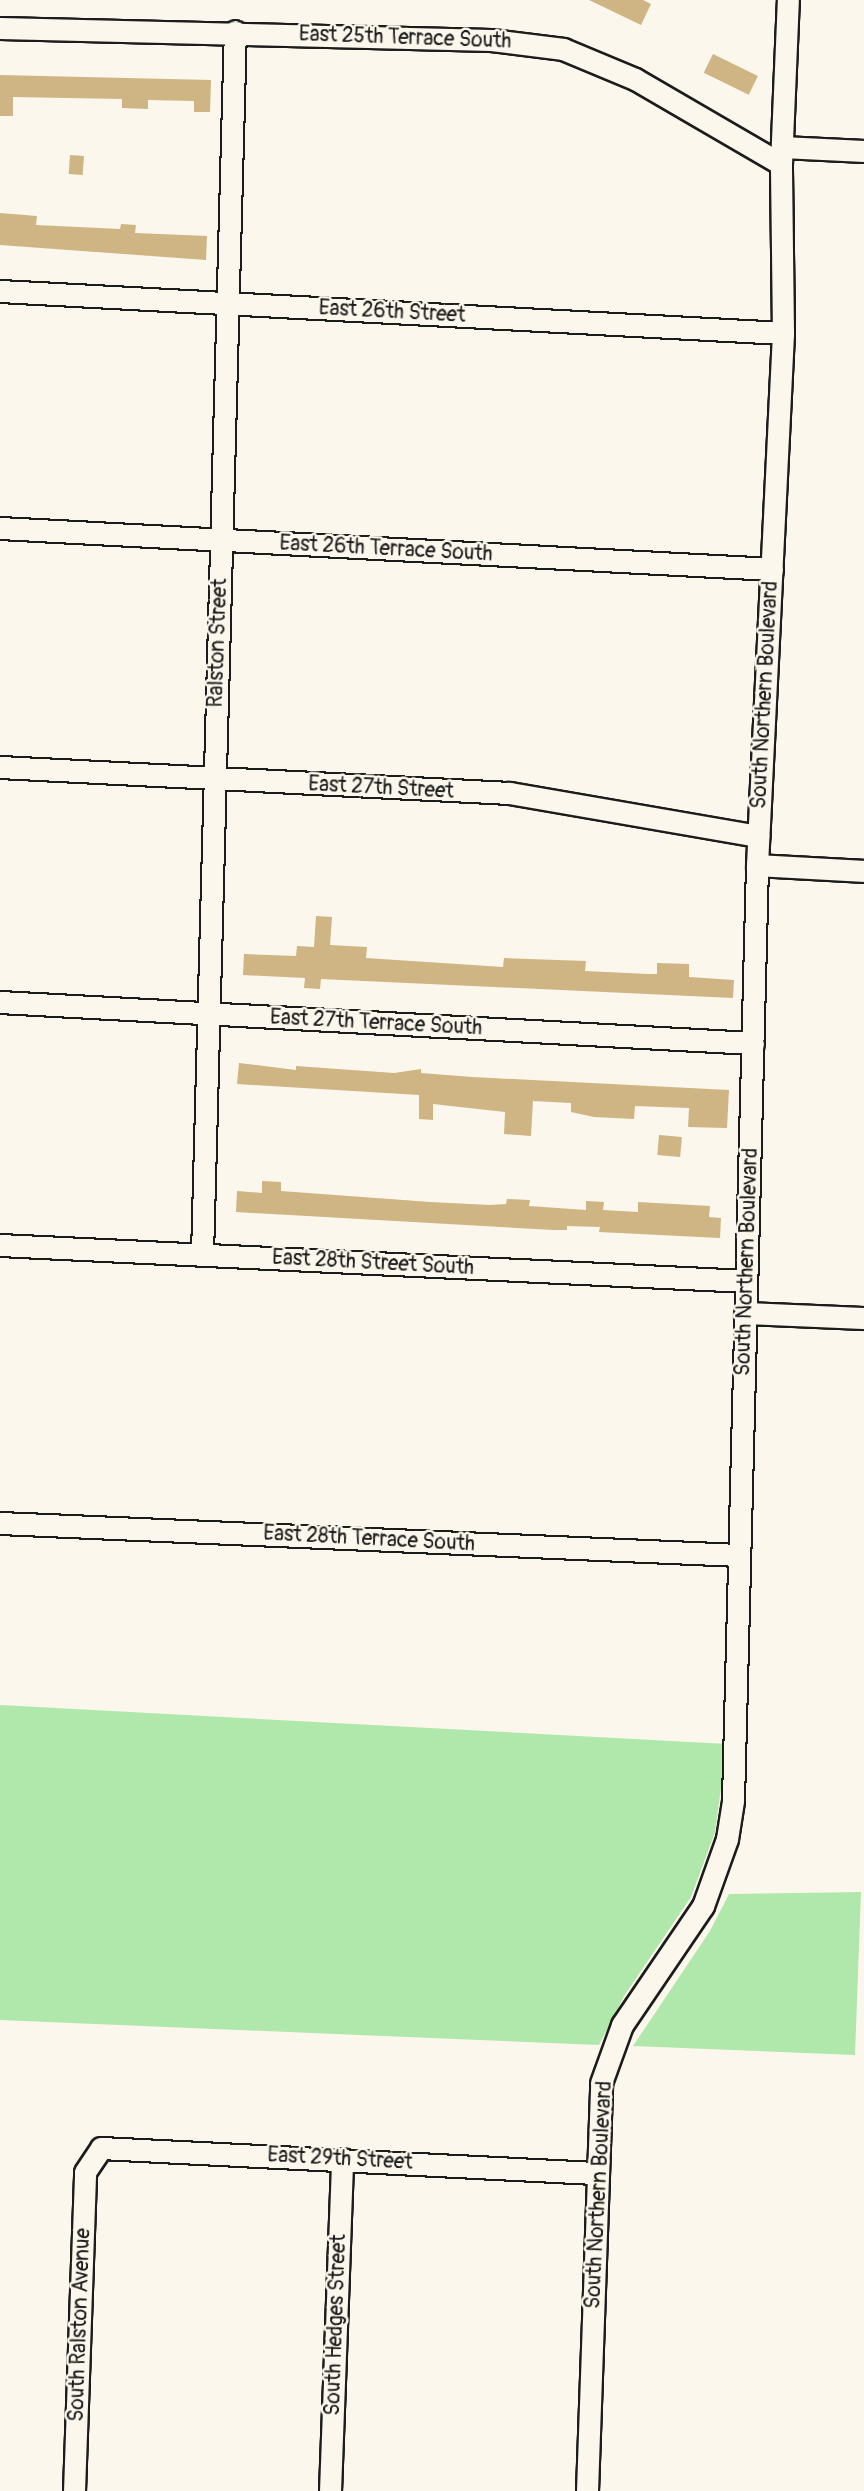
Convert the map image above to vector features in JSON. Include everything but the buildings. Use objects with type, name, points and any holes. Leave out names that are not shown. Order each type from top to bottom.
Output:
[{"type":"street","name":"South Northern Boulevard","points":[[587,2491],[601,2083],[622,2025],[702,1906],[727,1839],[733,1800],[757,865],[783,333],[782,155],[788,0]]},
{"type":"street","name":"East 25th Terrace South","points":[[0,28],[235,31],[491,40],[563,50],[635,79],[782,155],[864,151]]},
{"type":"street","name":"Ralston Street","points":[[202,1255],[235,31]]},
{"type":"street","name":"East 26th Street","points":[[0,291],[783,333]]},
{"type":"street","name":"East 26th Terrace South","points":[[0,528],[772,569]]},
{"type":"street","name":"East 27th Street","points":[[0,766],[509,793],[758,836]]},
{"type":"street","points":[[757,865],[864,871]]},
{"type":"street","name":"East 27th Terrace South","points":[[0,1002],[753,1043]]},
{"type":"street","name":"East 28th Street South","points":[[0,1245],[746,1281]]},
{"type":"street","points":[[745,1313],[864,1318]]},
{"type":"street","name":"East 28th Terrace South","points":[[0,1523],[739,1555]]},
{"type":"street","name":"East 29th Street","points":[[90,2160],[101,2148],[596,2173]]},
{"type":"street","name":"South Hedges Street","points":[[330,2491],[342,2159]]},
{"type":"street","name":"South Ralston Avenue","points":[[75,2491],[85,2172],[90,2160]]},
{"type":"green space","points":[[0,1705],[727,1744],[715,1832],[691,1897],[624,1996],[599,2045],[0,2020]]},
{"type":"green space","points":[[861,1892],[855,2055],[633,2046],[710,1931],[729,1894]]}]
